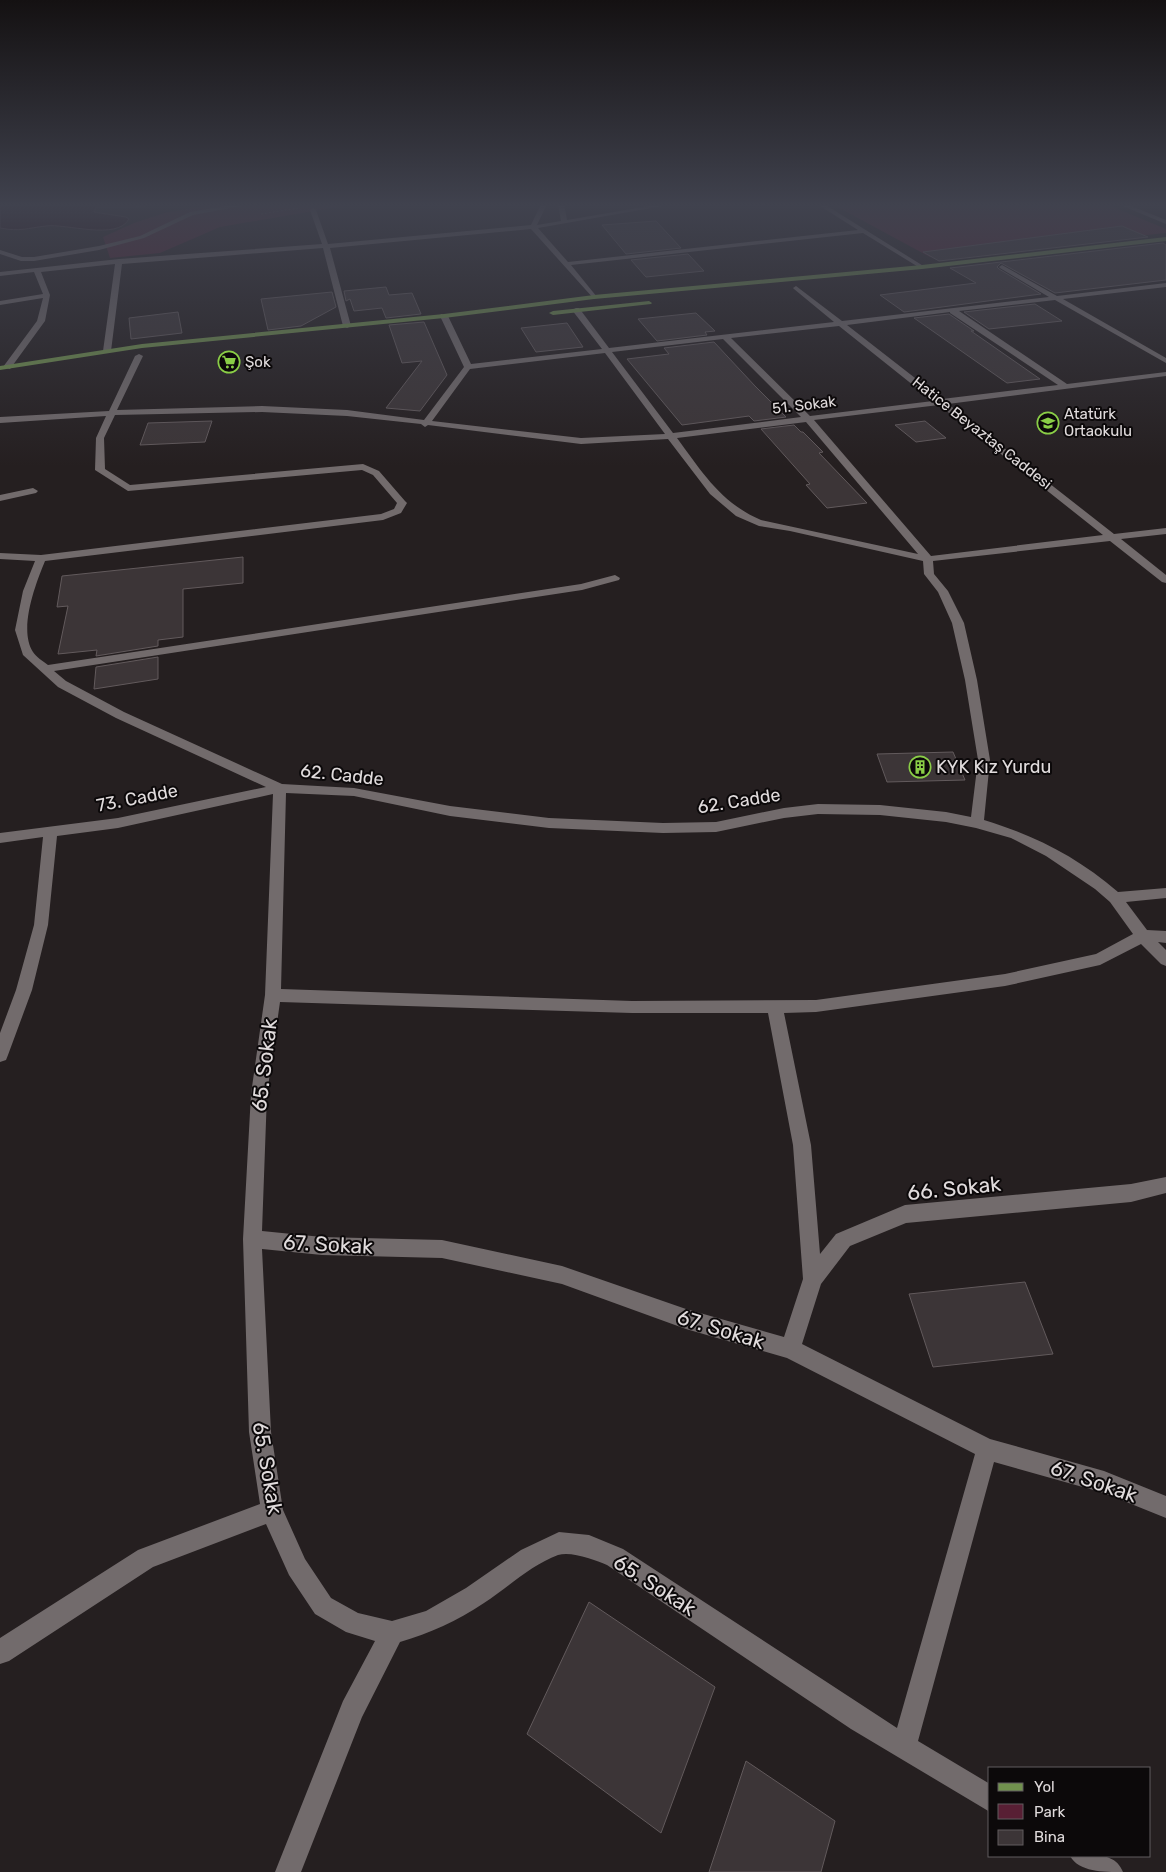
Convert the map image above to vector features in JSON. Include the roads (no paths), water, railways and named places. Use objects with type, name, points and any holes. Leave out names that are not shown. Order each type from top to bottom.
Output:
[{"type":"main road","points":[[254,343],[446,320],[594,298],[664,291]]},
{"type":"main road","points":[[547,313],[653,302]]},
{"type":"main road","points":[[3,367],[107,351],[347,326],[478,320]]},
{"type":"main road","points":[[0,376],[87,363]]},
{"type":"street","points":[[3,367],[41,321],[47,295],[45,291]]},
{"type":"street","points":[[107,351],[115,291]]},
{"type":"street","points":[[338,291],[347,326]]},
{"type":"street","points":[[589,291],[594,298]]},
{"type":"street","name":"Hatice Beyaztaş Caddesi","points":[[800,291],[1166,580]]},
{"type":"street","points":[[1044,291],[1166,361]]},
{"type":"street","points":[[425,424],[468,366],[1121,291]]},
{"type":"street","points":[[0,303],[47,295]]},
{"type":"street","points":[[576,310],[713,492],[740,514],[759,523],[790,528],[928,559],[1166,531]]},
{"type":"street","points":[[953,311],[1064,386]]},
{"type":"street","points":[[446,320],[468,366]]},
{"type":"street","points":[[726,338],[808,418],[928,559],[929,574],[943,591],[958,623],[971,680],[984,760],[977,823]]},
{"type":"street","points":[[0,556],[41,558],[383,517],[398,510],[402,503],[376,474],[363,467],[128,488],[100,470],[100,438],[139,356]]},
{"type":"street","name":"51. Sokak","points":[[0,420],[113,413],[262,409],[347,413],[425,424],[581,441],[607,442],[670,436],[1166,374]]},
{"type":"street","points":[[0,498],[33,491]]},
{"type":"street","points":[[41,558],[28,591],[22,630],[27,652],[62,684],[120,715],[280,788]]},
{"type":"street","points":[[45,669],[582,587],[615,578]]},
{"type":"street","name":"62. Cadde","points":[[280,788],[354,792],[450,810],[549,823],[663,828],[716,826],[784,813],[818,809],[880,810],[946,817],[977,823],[1016,835],[1051,852],[1100,885],[1115,898],[1143,936]]},
{"type":"street","name":"73. Cadde","points":[[0,838],[50,833],[118,822],[280,788]]},
{"type":"street","name":"65. Sokak","points":[[280,788],[273,995],[259,1094],[252,1239],[260,1432],[272,1511],[297,1567],[322,1606],[354,1624],[392,1633],[431,1621],[474,1596],[529,1558],[559,1543],[589,1546],[615,1557],[860,1720],[988,1798]]},
{"type":"street","points":[[0,1056],[24,990],[40,925],[50,833]]},
{"type":"street","points":[[1115,898],[1166,893]]},
{"type":"street","points":[[273,995],[632,1007],[816,1006],[1005,980],[1100,959],[1143,936],[1166,937]]},
{"type":"street","points":[[1143,936],[1166,960]]},
{"type":"street","points":[[774,1006],[802,1145],[813,1279]]},
{"type":"street","name":"66. Sokak","points":[[790,1349],[813,1279],[843,1240],[905,1214],[1131,1193],[1166,1185]]},
{"type":"street","name":"67. Sokak","points":[[252,1239],[322,1246],[442,1249],[562,1275],[686,1319],[790,1349],[987,1450],[1104,1482],[1166,1507]]},
{"type":"street","points":[[904,1747],[987,1450]]},
{"type":"street","points":[[0,1652],[146,1558],[272,1511]]},
{"type":"street","points":[[288,1872],[352,1710],[392,1633]]},
{"type":"street","points":[[1085,1857],[1110,1872]]},
{"type":"place","name":"Şok","points":[[229,362]]},
{"type":"place","name":"Atatürk Ortaokulu","points":[[1048,423]]},
{"type":"place","name":"KYK Kız Yurdu","points":[[920,767]]}]
